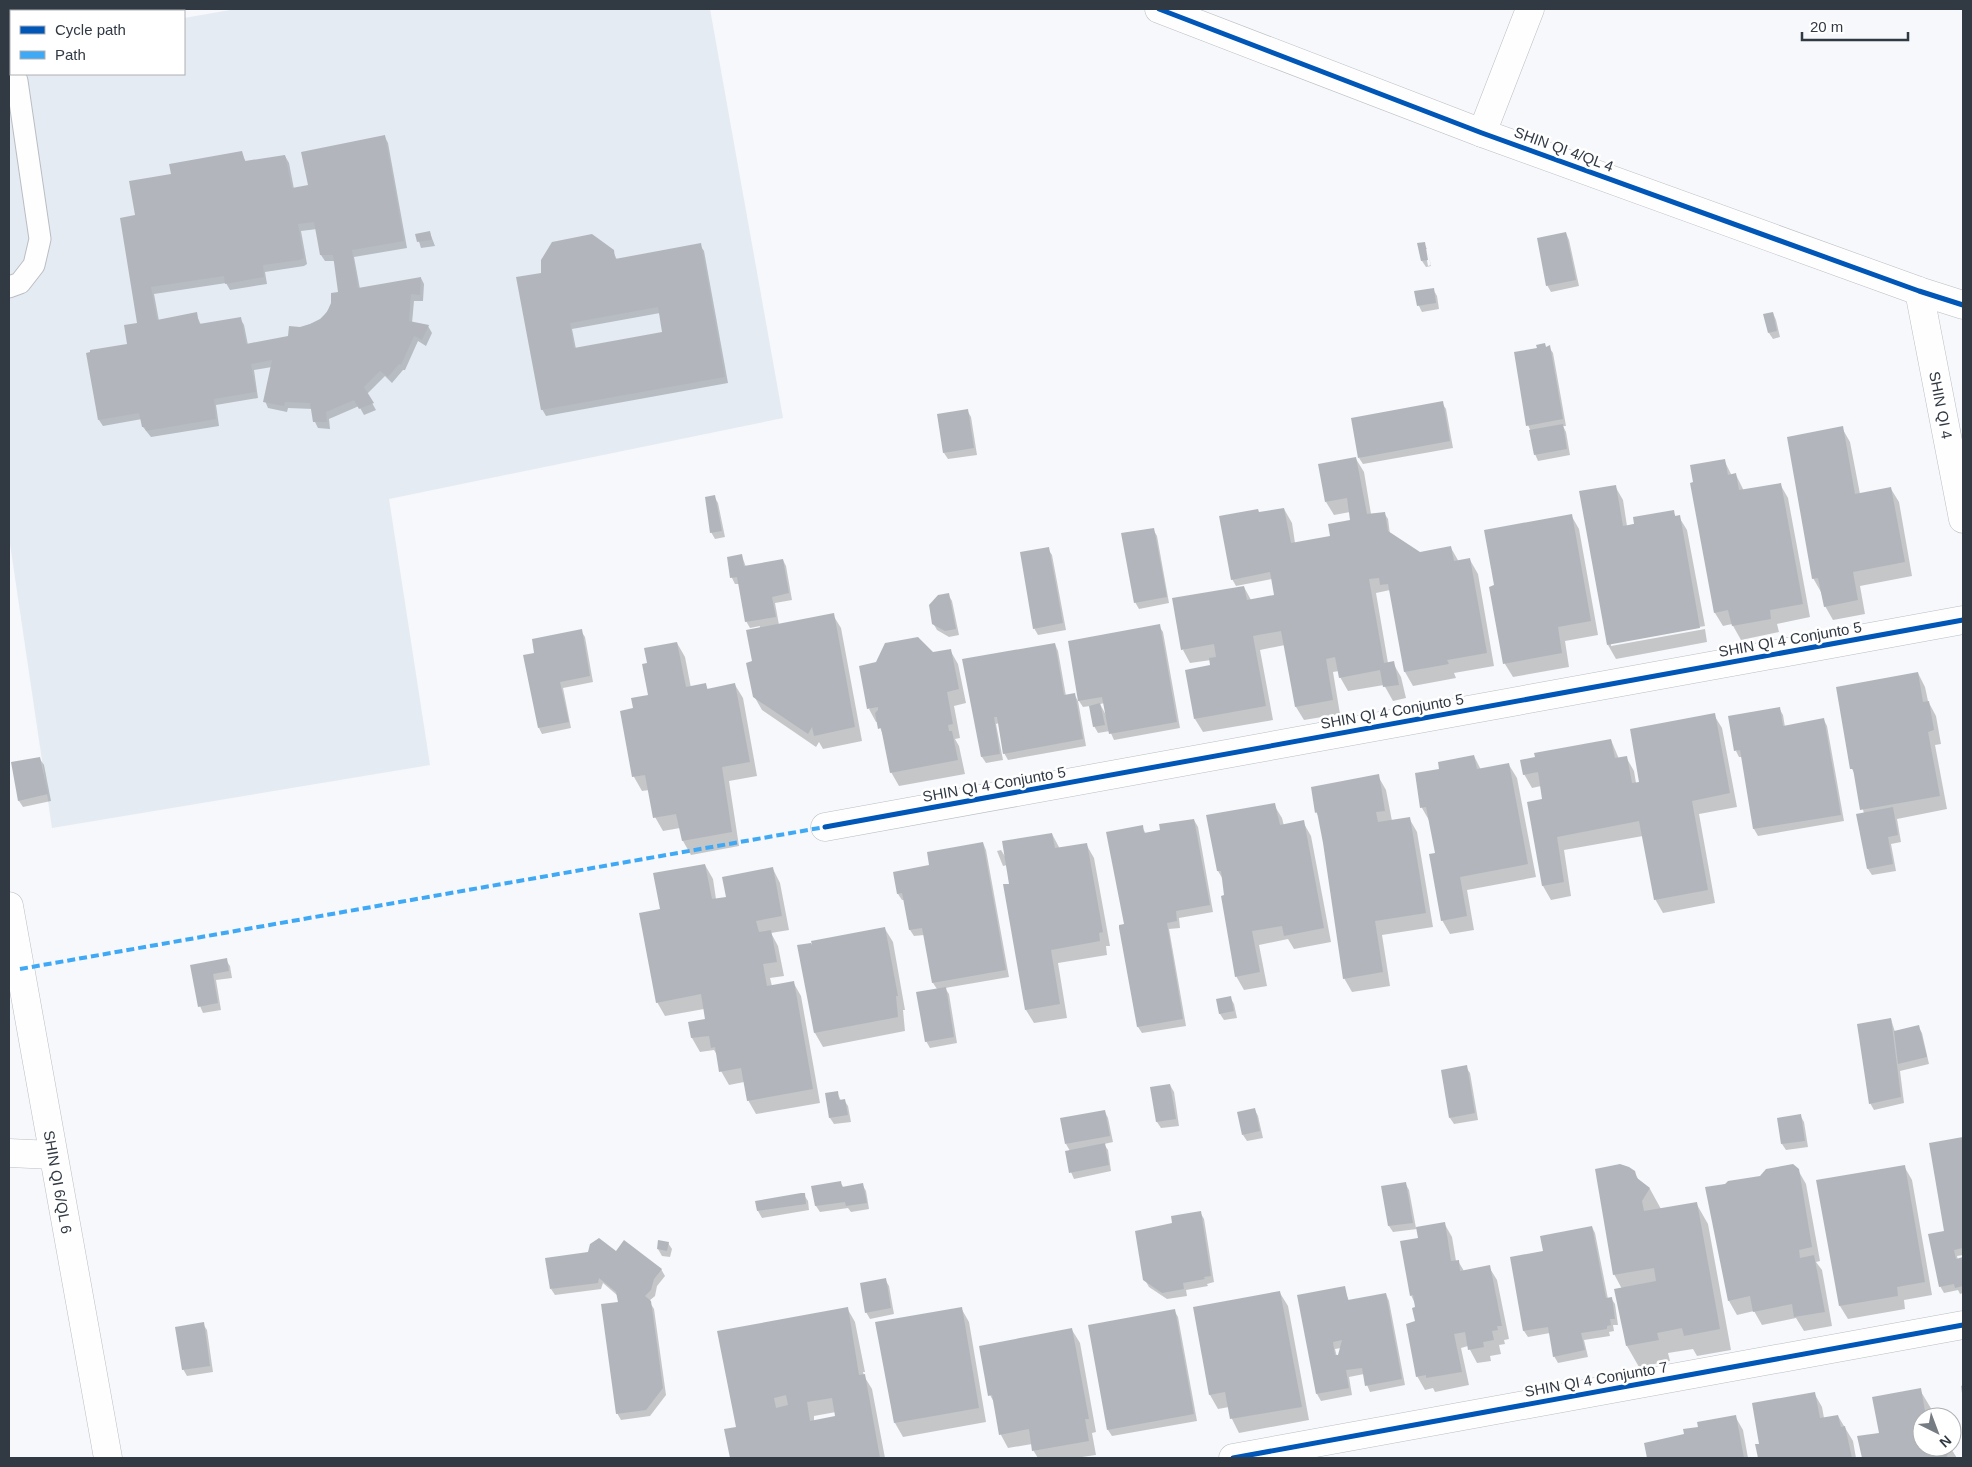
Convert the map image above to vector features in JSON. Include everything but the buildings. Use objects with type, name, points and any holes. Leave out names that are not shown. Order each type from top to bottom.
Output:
[{"type":"street","name":"SHIN QI 4/QL 4","points":[[1159,9],[1482,133],[1919,292],[1963,305]]},
{"type":"street","points":[[1482,133],[1530,9]]},
{"type":"street","name":"SHIN QI 4","points":[[1919,292],[1963,518]]},
{"type":"street","name":"SHIN QI 4 Conjunto 5","points":[[825,828],[1963,620]]},
{"type":"street","name":"SHIN QI 6/QL 6","points":[[9,906],[108,1458]]},
{"type":"street","points":[[9,1154],[53,1155]]},
{"type":"street","name":"SHIN QI 4 Conjunto 7","points":[[1233,1458],[1963,1325]]},
{"type":"lane","points":[[9,287],[20,283],[34,265],[40,239],[17,80]]},
{"type":"shaded area","points":[[236,9],[710,9],[783,418],[389,499],[430,765],[52,828],[9,537],[9,48],[10,75],[185,75],[185,18]]},
{"type":"marked path","points":[[20,969],[825,827]]},
{"type":"cycle path","points":[[1159,9],[1482,133],[1919,291],[1963,305]]},
{"type":"cycle path","points":[[825,827],[1963,620]]},
{"type":"cycle path","points":[[1233,1458],[1963,1325]]}]
